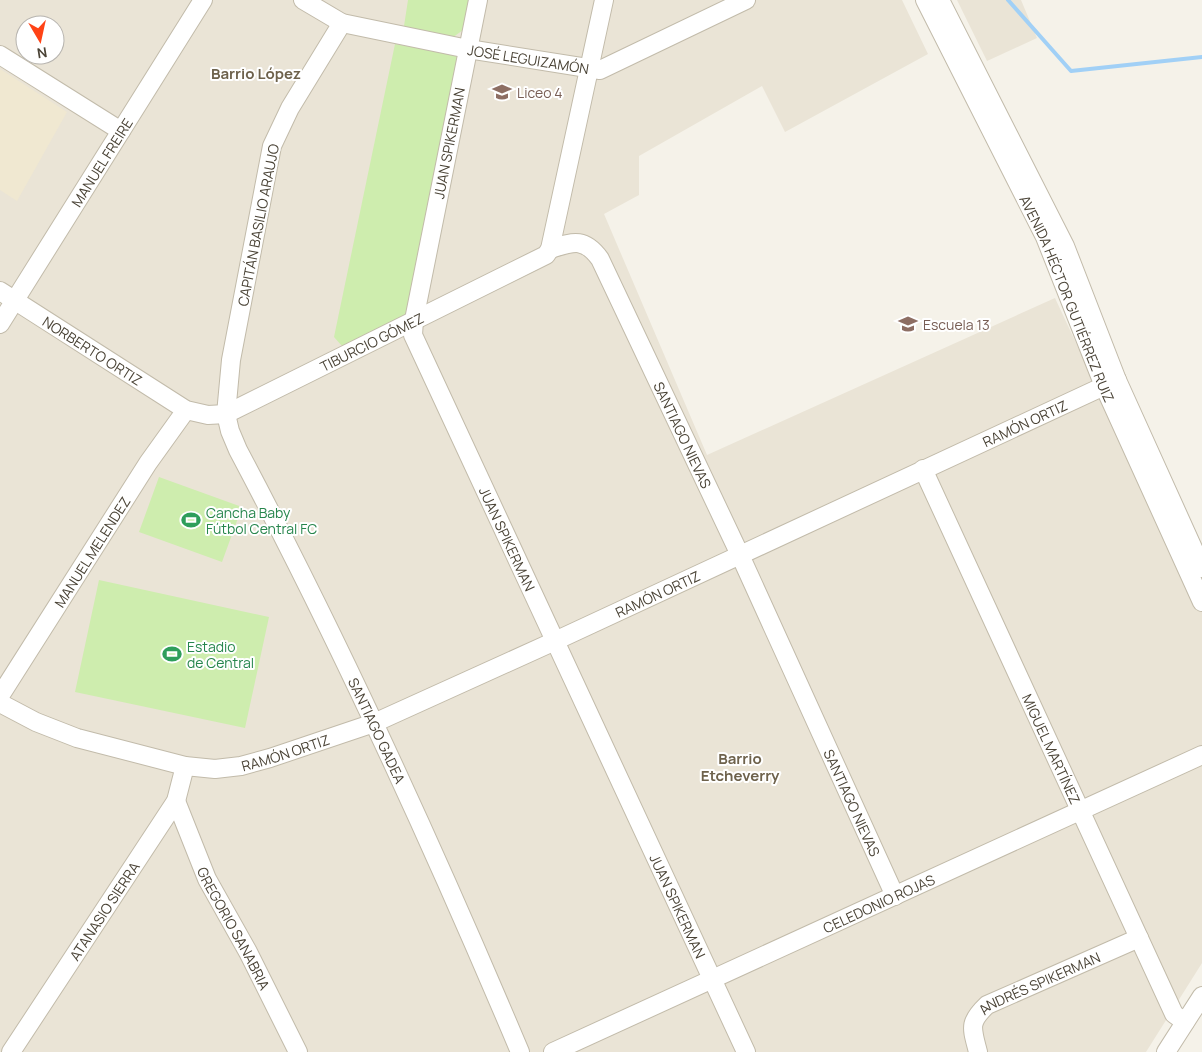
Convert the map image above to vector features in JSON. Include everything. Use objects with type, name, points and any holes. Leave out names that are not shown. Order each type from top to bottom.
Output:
[{"type":"street","name":"MANUEL FREIRE","points":[[0,324],[204,0]]},
{"type":"street","name":"JOSÉ LEGUIZAMÓN","points":[[303,0],[342,23],[468,49],[590,70],[610,67],[746,0]]},
{"type":"street","name":"JUAN SPIKERMAN","points":[[478,0],[414,320],[414,335],[746,1052]]},
{"type":"street","points":[[550,249],[604,0]]},
{"type":"street","name":"AVENIDA HÉCTOR GUTIÉRREZ RUIZ","points":[[925,0],[1045,237],[1110,383],[1202,602]]},
{"type":"street","name":"AVENIDA HÉCTOR GUTIÉRREZ RUIZ","points":[[940,0],[1065,246],[1110,383],[1202,568]]},
{"type":"street","name":"CAPITÁN BASILIO ARAUJO","points":[[226,414],[231,360],[272,146],[290,108],[342,23]]},
{"type":"street","points":[[0,55],[121,131]]},
{"type":"street","name":"SANTIAGO NIEVAS","points":[[550,249],[575,242],[593,249],[600,259],[740,555],[895,896]]},
{"type":"street","name":"TIBURCIO GÓMEZ","points":[[186,410],[208,415],[226,414],[540,259],[550,249]]},
{"type":"street","name":"NORBERTO ORTIZ","points":[[0,291],[186,410]]},
{"type":"street","name":"RAMÓN ORTIZ","points":[[0,703],[36,722],[77,738],[185,766],[215,769],[241,766],[374,723],[555,642],[1110,383]]},
{"type":"street","name":"MANUEL MELENDEZ","points":[[0,696],[148,463],[186,410]]},
{"type":"street","name":"SANTIAGO GADEA","points":[[226,414],[230,431],[238,450],[306,577],[452,890],[520,1052]]},
{"type":"street","name":"MIGUEL MARTÍNEZ","points":[[923,469],[1174,1014],[1185,1022]]},
{"type":"street","name":"CELEDONIO ROJAS","points":[[553,1052],[1202,755]]},
{"type":"street","name":"ATANASIO SIERRA","points":[[10,1052],[176,801],[185,766]]},
{"type":"street","name":"GREGORIO SANABRIA","points":[[176,801],[206,879],[248,952],[298,1052]]},
{"type":"street","name":"ANDRÉS SPIKERMAN","points":[[978,1052],[972,1027],[976,1016],[987,1005],[1139,938]]},
{"type":"street","points":[[1166,1052],[1202,996]]},
{"type":"shaded area","points":[[0,0],[902,0],[928,54],[785,132],[762,86],[639,156],[639,195],[604,214],[707,455],[1055,298],[1202,612],[1202,963],[1146,1052],[0,1052]]},
{"type":"shaded area","points":[[957,0],[1021,0],[1037,38],[987,61]]},
{"type":"shaded area","points":[[0,69],[67,112],[17,201],[0,190]]},
{"type":"green space","points":[[408,0],[469,0],[463,30],[452,38],[404,26]]},
{"type":"green space","points":[[395,44],[459,55],[408,314],[342,346],[334,337]]},
{"type":"green space","name":"Cancha Baby Fútbol Central FC","points":[[159,477],[242,507],[222,562],[139,532]]},
{"type":"green space","name":"Estadio de Central","points":[[99,580],[269,617],[245,728],[75,692]]},
{"type":"waterway","points":[[1008,0],[1071,71],[1202,57]]},
{"type":"place","name":"Liceo 4","points":[[502,92]]},
{"type":"place","name":"Escuela 13","points":[[908,324]]},
{"type":"place","name":"Cancha Baby Fútbol Central FC","points":[[191,520]]},
{"type":"place","name":"Estadio de Central","points":[[172,654]]},
{"type":"district","name":"Barrio López","points":[[256,73]]},
{"type":"district","name":"Barrio Etcheverry","points":[[740,766]]}]
